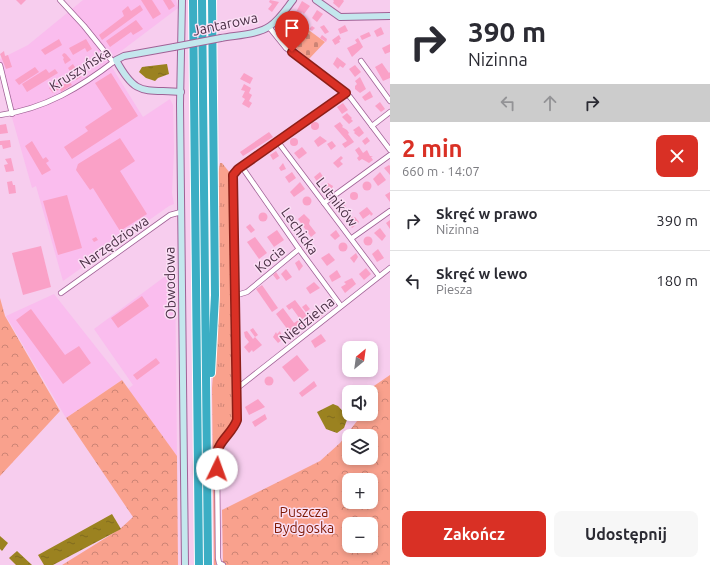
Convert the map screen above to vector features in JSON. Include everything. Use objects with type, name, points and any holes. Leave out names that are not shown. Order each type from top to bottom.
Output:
[{"type":"highway","points":[[193,0],[199,565]]},
{"type":"highway","points":[[202,0],[208,565]]},
{"type":"highway","points":[[207,399],[211,367],[215,300],[212,0]]},
{"type":"street","points":[[60,0],[115,61],[126,77],[136,87],[149,91],[181,92]]},
{"type":"street","name":"Obwodowa","points":[[182,0],[181,212],[185,565]]},
{"type":"street","name":"Jantarowa","points":[[174,47],[269,27],[278,19],[293,0]]},
{"type":"street","points":[[316,0],[340,17],[390,16]]},
{"type":"street","points":[[269,27],[286,48],[346,93],[390,150]]},
{"type":"street","name":"Kruszyńska","points":[[0,116],[40,107],[77,88],[124,56],[174,47]]},
{"type":"street","points":[[361,61],[390,101]]},
{"type":"street","points":[[0,65],[12,114]]},
{"type":"street","points":[[223,565],[220,563],[218,558],[217,454],[219,447],[232,430],[237,420],[233,175],[242,166],[346,93]]},
{"type":"street","points":[[372,126],[390,112]]},
{"type":"street","name":"Lutników","points":[[278,142],[352,238],[379,276]]},
{"type":"street","points":[[324,203],[390,155]]},
{"type":"street","name":"Lechicka","points":[[242,166],[299,249],[341,306]]},
{"type":"street","points":[[352,238],[390,211]]},
{"type":"street","name":"Narzędziowa","points":[[61,293],[170,216],[181,212]]},
{"type":"street","name":"Kocia","points":[[234,296],[247,292],[299,249]]},
{"type":"street","name":"Niedzielna","points":[[236,386],[240,386],[281,355],[390,268]]},
{"type":"shaded area","points":[[83,0],[176,0],[178,8],[108,61],[143,117],[170,99],[173,105],[174,151],[172,193],[174,204],[169,206],[63,281],[36,186],[32,188],[0,75],[0,59],[28,45]]},
{"type":"shaded area","points":[[175,269],[177,456],[128,389],[133,385],[94,329]]},
{"type":"shaded area","points":[[54,294],[122,380],[66,418],[6,316]]},
{"type":"green space","points":[[288,15],[325,42],[309,59],[278,33],[278,26]]},
{"type":"green space","points":[[220,163],[222,163],[230,173],[233,415],[228,429],[215,449],[216,565],[214,565],[212,388],[219,291],[218,173]]},
{"type":"green space","points":[[0,298],[5,316],[60,411],[0,476]]},
{"type":"green space","name":"Puszcza Bydgoska","points":[[390,375],[390,565],[223,565],[222,510],[320,461],[342,440],[342,465],[378,465],[378,429],[351,429],[357,421],[378,421],[378,385],[375,385]]},
{"type":"green space","points":[[122,380],[177,456],[178,565],[62,565],[120,529],[133,517],[66,418]]},
{"type":"water","points":[[167,64],[169,74],[158,78],[155,81],[146,78],[139,72],[142,67]]},
{"type":"water","points":[[333,404],[338,406],[342,410],[342,421],[347,421],[344,428],[337,433],[326,429],[317,412]]},
{"type":"water","points":[[112,514],[121,529],[53,565],[44,565],[38,555]]},
{"type":"water","points":[[0,536],[8,543],[2,551],[0,549]]},
{"type":"water","points":[[17,551],[32,565],[16,565],[9,558]]},
{"type":"building","points":[[16,0],[26,0],[21,5]]},
{"type":"building","points":[[141,0],[152,0],[161,14],[153,19]]},
{"type":"building","points":[[163,0],[171,0],[175,6],[169,10]]},
{"type":"building","points":[[270,0],[279,2],[272,12],[268,9],[272,4],[269,2]]},
{"type":"building","points":[[333,0],[344,1],[339,8],[333,3]]},
{"type":"building","points":[[302,1],[310,6],[304,14],[302,12],[300,15],[296,12]]},
{"type":"building","points":[[140,5],[143,10],[102,40],[99,35],[124,16],[122,11],[128,6],[131,11]]},
{"type":"building","points":[[317,10],[323,14],[317,22],[312,18]]},
{"type":"building","points":[[136,20],[143,29],[133,35],[131,32],[110,47],[106,41]]},
{"type":"building","points":[[324,25],[329,32],[325,34],[320,27]]},
{"type":"building","points":[[345,25],[348,31],[340,34],[338,29]]},
{"type":"building","points":[[312,26],[315,28],[312,31],[309,29]]},
{"type":"building","points":[[381,27],[384,34],[377,37],[374,31]]},
{"type":"building","points":[[369,32],[371,36],[362,40],[360,36]]},
{"type":"building","points":[[322,35],[327,39],[326,42],[320,38]]},
{"type":"building","points":[[339,35],[341,39],[339,40],[340,42],[335,45],[332,40]]},
{"type":"building","points":[[358,38],[363,47],[352,57],[347,48],[357,43],[355,40]]},
{"type":"building","points":[[59,39],[62,45],[45,55],[41,50]]},
{"type":"building","points":[[86,39],[92,49],[87,52],[85,48],[73,55],[69,48]]},
{"type":"building","points":[[390,44],[390,52],[385,54],[382,48]]},
{"type":"building","points":[[4,51],[5,56],[8,55],[12,67],[6,69],[0,54]]},
{"type":"building","points":[[64,53],[71,60],[65,64],[62,55]]},
{"type":"building","points":[[337,57],[346,64],[343,68],[340,66],[338,69],[333,64]]},
{"type":"building","points":[[382,63],[389,73],[390,72],[390,78],[383,81],[375,67]]},
{"type":"building","points":[[73,64],[81,77],[76,80],[74,77],[71,79],[69,75],[71,73],[68,68]]},
{"type":"building","points":[[355,65],[361,72],[355,77],[349,69]]},
{"type":"building","points":[[35,67],[39,72],[19,85],[15,80]]},
{"type":"building","points":[[46,69],[49,73],[55,69],[58,73],[27,92],[22,84]]},
{"type":"building","points":[[111,73],[138,116],[72,159],[64,147],[88,131],[85,127],[112,109],[95,83]]},
{"type":"building","points":[[244,73],[253,78],[250,84],[240,79]]},
{"type":"building","points":[[360,77],[366,89],[360,93],[355,89],[357,84],[355,81]]},
{"type":"building","points":[[60,81],[63,85],[69,81],[72,85],[61,92],[60,89],[53,93],[49,88]]},
{"type":"building","points":[[244,84],[251,88],[249,93],[252,95],[249,101],[252,103],[249,108],[242,104],[245,99],[242,97],[245,91],[241,90]]},
{"type":"building","points":[[370,91],[373,97],[365,101],[362,97]]},
{"type":"building","points":[[380,102],[385,109],[381,112],[375,106]]},
{"type":"building","points":[[343,103],[348,110],[342,114],[337,107]]},
{"type":"building","points":[[347,113],[353,121],[349,124],[342,117]]},
{"type":"building","points":[[313,122],[317,122],[319,126],[317,130],[313,130],[311,128],[311,124]]},
{"type":"building","points":[[340,122],[343,126],[342,127],[347,130],[354,142],[345,148],[342,144],[347,141],[334,126]]},
{"type":"building","points":[[6,124],[8,133],[0,134],[0,125]]},
{"type":"building","points":[[359,126],[364,133],[359,137],[353,130]]},
{"type":"building","points":[[269,132],[273,137],[243,156],[240,152]]},
{"type":"building","points":[[320,136],[327,141],[318,147],[314,141]]},
{"type":"building","points":[[367,137],[370,141],[365,145],[362,141]]},
{"type":"building","points":[[120,138],[135,161],[120,171],[147,214],[120,231],[93,188],[90,190],[76,170],[78,164]]},
{"type":"building","points":[[292,138],[296,138],[298,142],[296,146],[292,146],[290,144],[290,140]]},
{"type":"building","points":[[10,140],[11,147],[3,149],[2,145],[0,145],[0,141]]},
{"type":"building","points":[[32,141],[43,159],[46,157],[49,161],[46,163],[51,170],[42,175],[25,146]]},
{"type":"building","points":[[332,141],[336,146],[331,150],[327,144]]},
{"type":"building","points":[[302,147],[307,153],[299,159],[294,153]]},
{"type":"building","points":[[359,147],[363,153],[367,150],[370,156],[373,156],[371,157],[373,160],[369,163],[362,159],[359,161],[357,158],[359,156],[355,150]]},
{"type":"building","points":[[276,151],[279,156],[273,160],[270,155]]},
{"type":"building","points":[[341,156],[343,158],[340,161],[343,164],[338,168],[333,163]]},
{"type":"building","points":[[11,158],[14,171],[6,172],[4,165],[8,164],[5,159]]},
{"type":"building","points":[[283,163],[286,169],[281,171],[279,168]]},
{"type":"building","points":[[389,165],[390,166],[390,175],[384,168]]},
{"type":"building","points":[[292,172],[296,178],[289,183],[285,177]]},
{"type":"building","points":[[320,172],[324,178],[318,183],[314,177]]},
{"type":"building","points":[[380,172],[386,180],[378,186],[373,179]]},
{"type":"building","points":[[12,181],[13,185],[15,185],[16,193],[9,194],[7,182]]},
{"type":"building","points":[[300,182],[305,189],[294,197],[290,192]]},
{"type":"building","points":[[365,182],[369,182],[371,186],[369,190],[365,190],[363,188],[363,184]]},
{"type":"building","points":[[328,183],[333,186],[332,189],[325,193],[322,188]]},
{"type":"building","points":[[352,192],[356,192],[358,196],[356,200],[352,200],[350,198],[350,194]]},
{"type":"building","points":[[390,192],[390,202],[385,195]]},
{"type":"building","points":[[67,195],[82,248],[58,255],[43,201]]},
{"type":"building","points":[[307,196],[312,201],[307,206],[302,201]]},
{"type":"building","points":[[342,201],[346,207],[339,213],[334,206]]},
{"type":"building","points":[[367,207],[373,214],[371,216],[370,214],[363,219],[359,213]]},
{"type":"building","points":[[261,213],[265,213],[267,217],[265,221],[261,221],[259,219],[259,215]]},
{"type":"building","points":[[304,214],[310,220],[309,224],[316,233],[311,237],[298,219]]},
{"type":"building","points":[[352,216],[359,222],[352,228],[346,220]]},
{"type":"building","points":[[390,220],[390,229],[386,223]]},
{"type":"building","points":[[250,224],[255,230],[251,233],[246,227]]},
{"type":"building","points":[[380,228],[386,236],[382,241],[374,233]]},
{"type":"building","points":[[277,230],[284,240],[274,247],[267,237]]},
{"type":"building","points":[[336,230],[340,236],[335,240],[330,235]]},
{"type":"building","points":[[368,236],[373,241],[368,246],[363,241]]},
{"type":"building","points":[[96,237],[98,240],[94,242],[92,239]]},
{"type":"building","points":[[255,237],[267,253],[259,259],[247,242]]},
{"type":"building","points":[[343,242],[348,247],[343,252],[338,247]]},
{"type":"building","points":[[41,246],[51,287],[23,295],[12,253]]},
{"type":"building","points":[[378,249],[384,258],[377,262],[372,254]]},
{"type":"building","points":[[329,253],[335,260],[327,266],[321,258]]},
{"type":"building","points":[[356,253],[358,257],[354,263],[350,258]]},
{"type":"building","points":[[299,260],[303,266],[299,271],[295,263]]},
{"type":"building","points":[[366,268],[371,274],[364,280],[359,274]]},
{"type":"building","points":[[286,269],[292,277],[286,281],[281,274]]},
{"type":"building","points":[[337,270],[341,277],[332,282],[329,276]]},
{"type":"building","points":[[276,272],[280,278],[277,280],[273,275]]},
{"type":"building","points":[[352,278],[356,284],[345,293],[341,287],[346,284],[344,282]]},
{"type":"building","points":[[314,282],[320,288],[310,294],[306,288]]},
{"type":"building","points":[[262,285],[278,308],[272,312],[256,289]]},
{"type":"building","points":[[142,296],[149,306],[118,328],[111,318]]},
{"type":"building","points":[[295,300],[311,321],[291,334],[276,314],[283,308],[294,323],[300,319],[292,308],[289,310],[286,306]]},
{"type":"building","points":[[306,304],[310,309],[306,312],[302,307]]},
{"type":"building","points":[[317,308],[324,314],[320,317],[314,310]]},
{"type":"building","points":[[31,309],[65,355],[79,346],[91,363],[63,384],[16,320]]},
{"type":"building","points":[[253,328],[258,335],[255,337],[250,330]]},
{"type":"building","points":[[247,331],[253,339],[255,337],[262,345],[253,352],[252,350],[249,353],[244,347],[249,342],[245,337],[244,332]]},
{"type":"building","points":[[280,331],[283,339],[278,343],[273,337],[276,332],[277,334]]},
{"type":"building","points":[[321,334],[326,341],[315,348],[311,341]]},
{"type":"building","points":[[297,355],[309,370],[294,382],[282,367]]},
{"type":"building","points":[[156,358],[160,363],[137,380],[133,375]]},
{"type":"building","points":[[269,376],[274,381],[269,386],[264,381]]},
{"type":"building","points":[[314,381],[317,386],[302,397],[299,393]]},
{"type":"building","points":[[258,399],[265,407],[249,415],[245,407]]},
{"type":"building","points":[[265,414],[267,419],[255,427],[252,422]]},
{"type":"route","points":[[217,469],[217,454],[219,447],[232,430],[237,420],[233,175],[242,166],[346,93],[292,52]]}]
